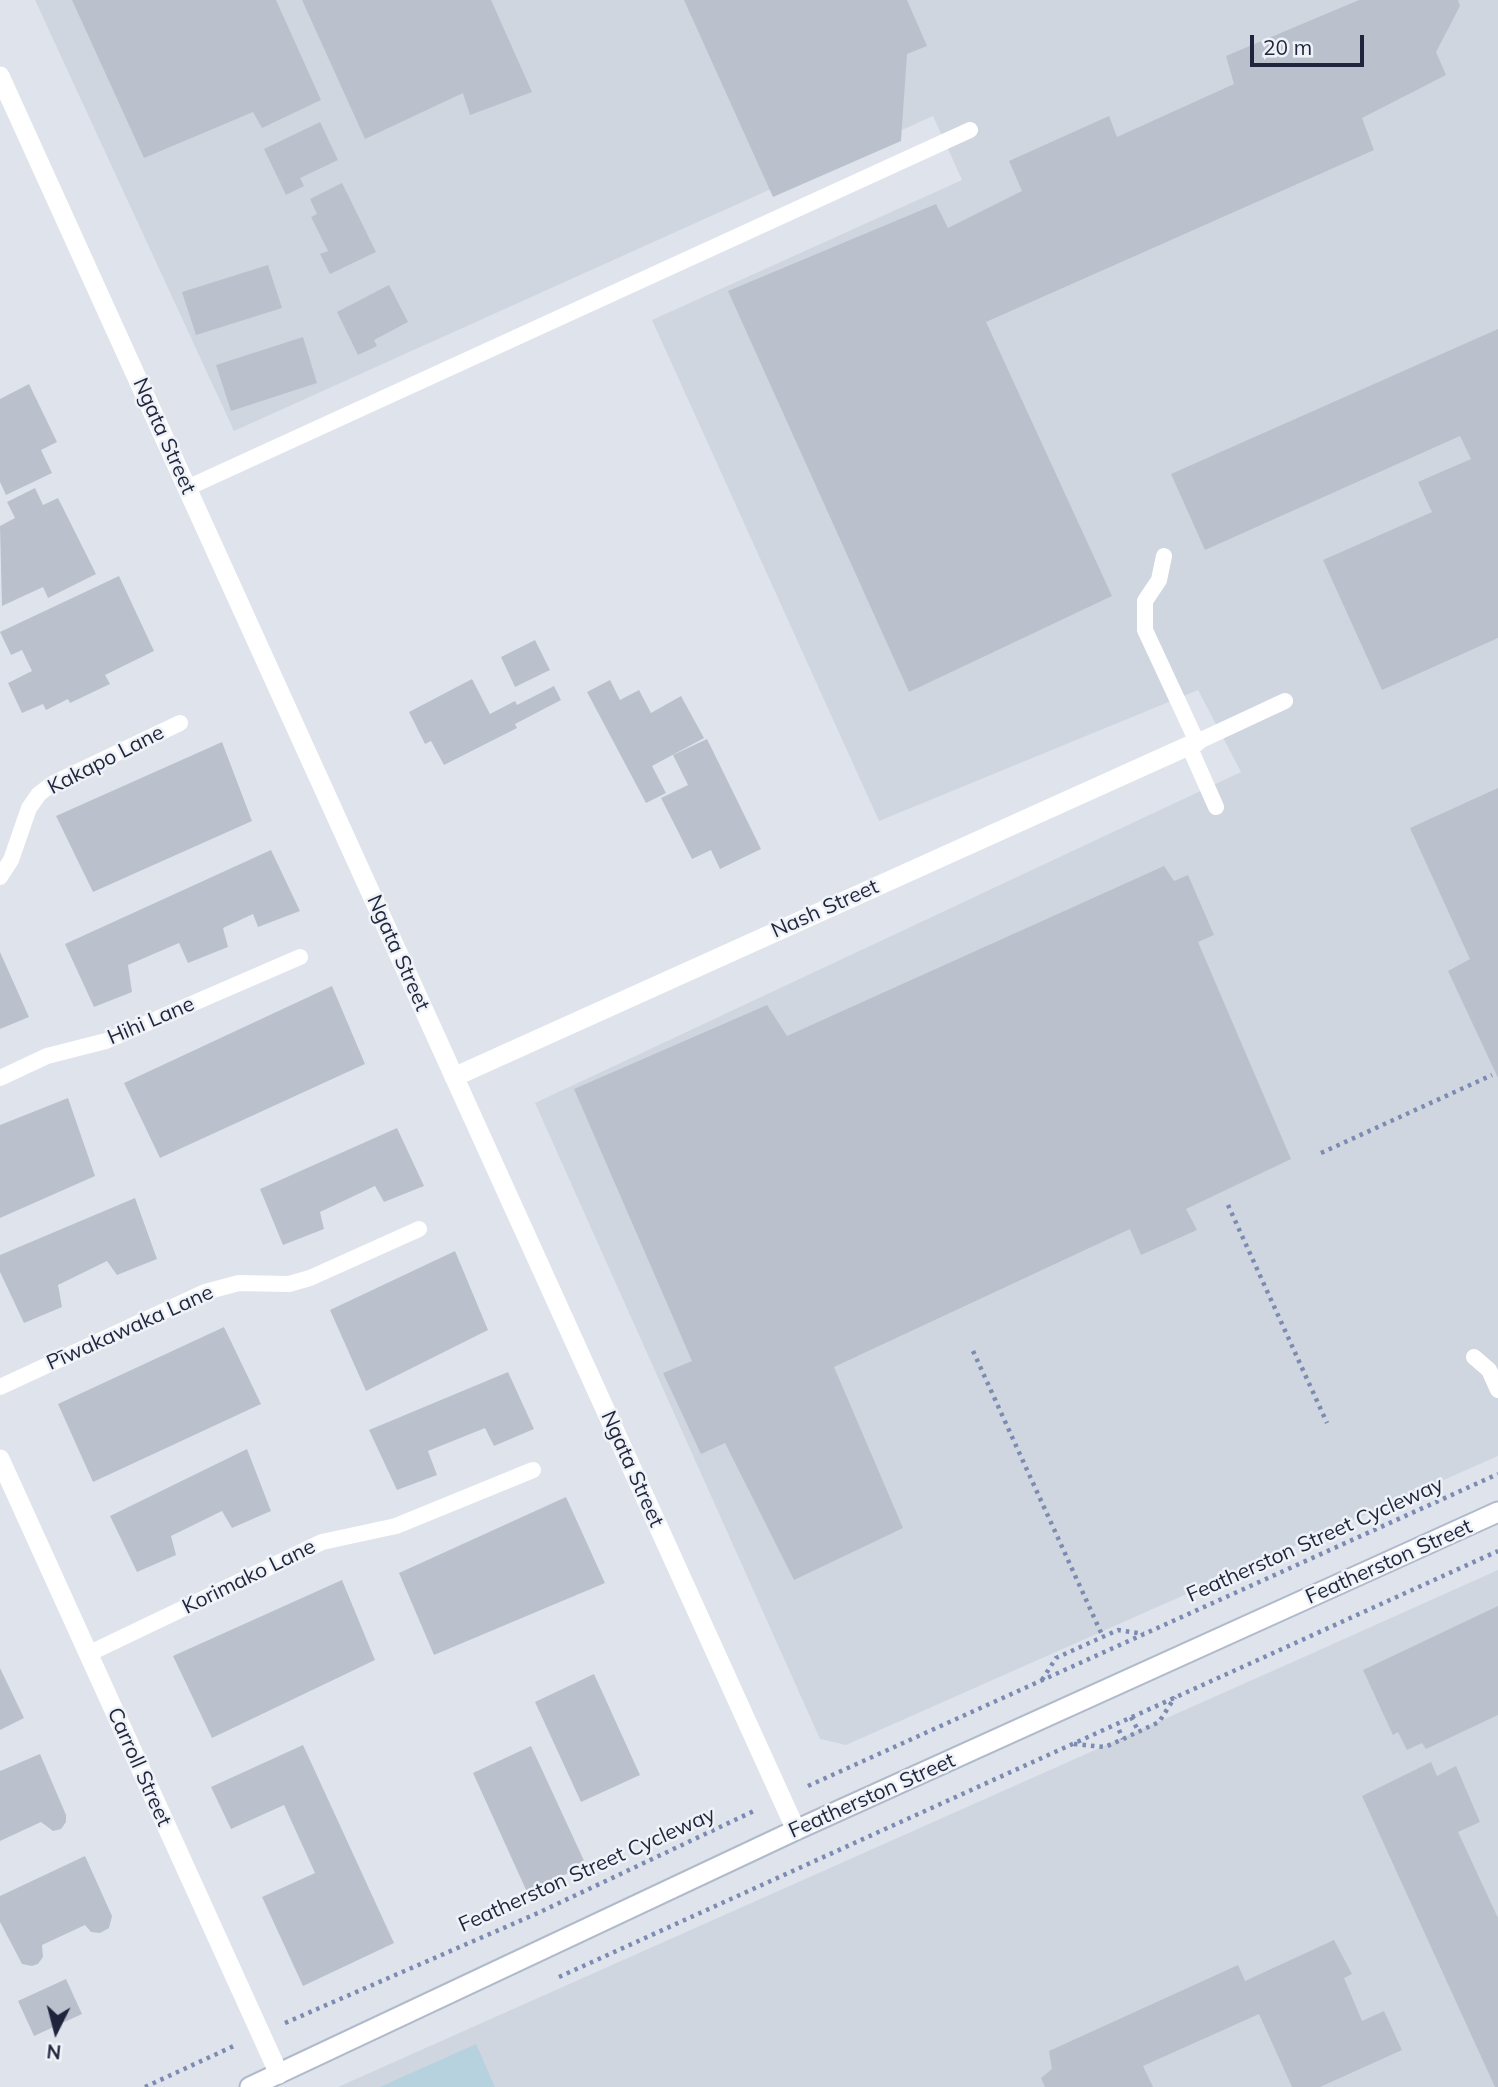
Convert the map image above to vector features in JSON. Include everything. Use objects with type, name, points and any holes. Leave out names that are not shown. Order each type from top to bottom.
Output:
[{"type":"street","name":"Ngata Street","points":[[0,76],[796,1830]]},
{"type":"street","name":"Nash Street","points":[[454,1077],[1193,744]]},
{"type":"street","name":"Carroll Street","points":[[0,1460],[279,2074]]},
{"type":"street","name":"Featherston Street","points":[[250,2087],[796,1830],[1498,1512]]},
{"type":"lane","points":[[187,488],[971,130]]},
{"type":"lane","points":[[1164,556],[1160,580],[1145,601],[1145,630],[1193,744],[1216,807]]},
{"type":"lane","points":[[1193,744],[1285,701]]},
{"type":"lane","name":"Kakapo Lane","points":[[0,877],[11,860],[29,808],[39,794],[52,784],[180,723]]},
{"type":"lane","name":"Hihi Lane","points":[[0,1078],[47,1056],[106,1041],[300,957]]},
{"type":"lane","name":"Pīwakawaka Lane","points":[[0,1387],[224,1285],[289,1284],[310,1278],[419,1229]]},
{"type":"lane","points":[[1474,1357],[1489,1370],[1498,1390]]},
{"type":"lane","name":"Korimako Lane","points":[[88,1654],[322,1542],[396,1526],[533,1470]]},
{"type":"path","points":[[1321,1153],[1492,1075]]},
{"type":"path","points":[[1228,1205],[1327,1423]]},
{"type":"path","points":[[973,1351],[1103,1637]]},
{"type":"path","name":"Featherston Street Cycleway","points":[[145,2087],[538,1913],[782,1799],[1498,1474]]},
{"type":"path","points":[[546,1983],[1498,1551]]},
{"type":"path","points":[[1041,1681],[1056,1658],[1118,1630],[1145,1634]]},
{"type":"path","points":[[1097,1640],[1101,1648]]},
{"type":"path","points":[[1082,1647],[1086,1656]]},
{"type":"path","points":[[1073,1744],[1105,1747],[1159,1723],[1175,1697]]},
{"type":"path","points":[[1134,1722],[1139,1732]]},
{"type":"path","points":[[1119,1730],[1124,1739]]},
{"type":"shaded area","points":[[35,0],[1498,0],[1498,1456],[846,1745],[820,1739],[535,1103],[1241,772],[1198,690],[879,821],[652,320],[962,180],[933,116],[234,431]]},
{"type":"shaded area","points":[[1498,1570],[1498,2087],[338,2087],[1315,1652]]},
{"type":"shaded area","points":[[476,2044],[495,2087],[380,2087]]},
{"type":"building","points":[[72,0],[276,0],[321,100],[262,128],[253,112],[144,158]]},
{"type":"building","points":[[302,0],[491,0],[532,92],[470,115],[463,93],[365,139]]},
{"type":"building","points":[[684,0],[907,0],[927,46],[907,54],[901,141],[773,197]]},
{"type":"building","points":[[1359,0],[1458,0],[1460,6],[1436,52],[1446,75],[1362,118],[1374,150],[986,322],[1112,596],[909,692],[728,291],[936,204],[948,228],[1022,191],[1009,161],[1109,116],[1117,137],[1234,84],[1226,56]]},
{"type":"building","points":[[320,122],[338,160],[300,178],[304,186],[286,195],[264,149]]},
{"type":"building","points":[[342,183],[376,252],[330,274],[320,254],[328,251],[311,217],[317,214],[310,199]]},
{"type":"building","points":[[268,265],[282,308],[196,335],[182,292]]},
{"type":"building","points":[[389,285],[408,322],[374,340],[377,346],[358,355],[337,312]]},
{"type":"building","points":[[1498,329],[1498,638],[1382,690],[1323,560],[1432,512],[1418,482],[1471,459],[1460,436],[1205,550],[1171,474]]},
{"type":"building","points":[[303,337],[317,383],[231,411],[216,365]]},
{"type":"building","points":[[29,384],[57,442],[41,450],[52,473],[6,495],[0,482],[0,399]]},
{"type":"building","points":[[35,488],[43,505],[58,498],[96,574],[48,598],[43,587],[2,606],[0,526],[15,518],[7,502]]},
{"type":"building","points":[[119,576],[154,651],[105,675],[110,684],[70,703],[68,699],[46,710],[43,704],[22,713],[8,683],[32,671],[22,650],[11,655],[0,632]]},
{"type":"building","points":[[535,640],[550,670],[515,687],[501,657]]},
{"type":"building","points":[[472,679],[490,714],[515,701],[517,705],[554,686],[561,700],[515,724],[517,728],[444,765],[431,741],[425,744],[409,712]]},
{"type":"building","points":[[610,680],[620,700],[639,690],[651,713],[681,696],[704,738],[652,766],[666,793],[646,803],[587,692]]},
{"type":"building","points":[[707,739],[761,849],[720,869],[711,850],[692,859],[661,798],[688,785],[673,755]]},
{"type":"building","points":[[222,742],[252,821],[93,892],[56,816]]},
{"type":"building","points":[[1498,788],[1498,1078],[1448,971],[1470,959],[1410,828]]},
{"type":"building","points":[[271,850],[300,911],[258,927],[253,914],[223,928],[228,947],[188,963],[179,943],[128,965],[132,992],[94,1007],[65,944]]},
{"type":"building","points":[[1164,866],[1174,881],[1188,875],[1214,935],[1198,942],[1291,1159],[1186,1209],[1197,1230],[1141,1255],[1130,1229],[834,1367],[903,1528],[794,1580],[725,1443],[701,1454],[663,1373],[692,1361],[574,1089],[767,1005],[787,1036]]},
{"type":"building","points":[[0,952],[29,1017],[0,1029]]},
{"type":"building","points":[[332,986],[365,1064],[160,1158],[124,1083]]},
{"type":"building","points":[[68,1098],[95,1176],[0,1218],[0,1125]]},
{"type":"building","points":[[397,1128],[424,1186],[384,1202],[375,1186],[320,1212],[324,1229],[283,1245],[260,1189]]},
{"type":"building","points":[[135,1198],[157,1259],[117,1275],[107,1261],[58,1285],[62,1307],[24,1323],[0,1272],[0,1255]]},
{"type":"building","points":[[455,1251],[488,1330],[366,1391],[330,1310]]},
{"type":"building","points":[[224,1327],[261,1404],[93,1482],[58,1404]]},
{"type":"building","points":[[508,1372],[534,1429],[494,1446],[485,1428],[428,1451],[437,1475],[397,1490],[369,1430]]},
{"type":"building","points":[[247,1449],[271,1511],[232,1528],[222,1511],[171,1536],[176,1555],[137,1572],[110,1516]]},
{"type":"building","points":[[566,1497],[605,1583],[434,1655],[399,1573]]},
{"type":"building","points":[[342,1580],[375,1660],[212,1738],[173,1656]]},
{"type":"building","points":[[1498,1606],[1498,1715],[1426,1749],[1422,1743],[1407,1750],[1398,1732],[1393,1735],[1363,1670]]},
{"type":"building","points":[[0,1668],[24,1718],[0,1730]]},
{"type":"building","points":[[594,1674],[640,1775],[581,1802],[535,1702]]},
{"type":"building","points":[[303,1745],[394,1943],[303,1986],[262,1897],[315,1873],[284,1805],[231,1829],[211,1787]]},
{"type":"building","points":[[531,1746],[586,1865],[527,1892],[473,1773]]},
{"type":"building","points":[[40,1754],[66,1815],[66,1822],[61,1829],[53,1831],[41,1822],[0,1841],[0,1771]]},
{"type":"building","points":[[1431,1762],[1437,1776],[1456,1766],[1480,1822],[1458,1832],[1498,1918],[1498,2087],[1495,2087],[1362,1796]]},
{"type":"building","points":[[85,1856],[112,1916],[109,1928],[100,1933],[91,1932],[85,1925],[42,1945],[43,1957],[38,1964],[22,1964],[0,1922],[0,1896]]},
{"type":"building","points":[[1334,1940],[1352,1974],[1344,1978],[1362,2021],[1384,2011],[1402,2050],[1320,2087],[1292,2087],[1259,2014],[1143,2066],[1153,2087],[1045,2087],[1041,2078],[1052,2069],[1049,2051],[1238,1965],[1245,1981]]},
{"type":"building","points":[[66,1979],[82,2014],[34,2036],[18,2001]]}]
